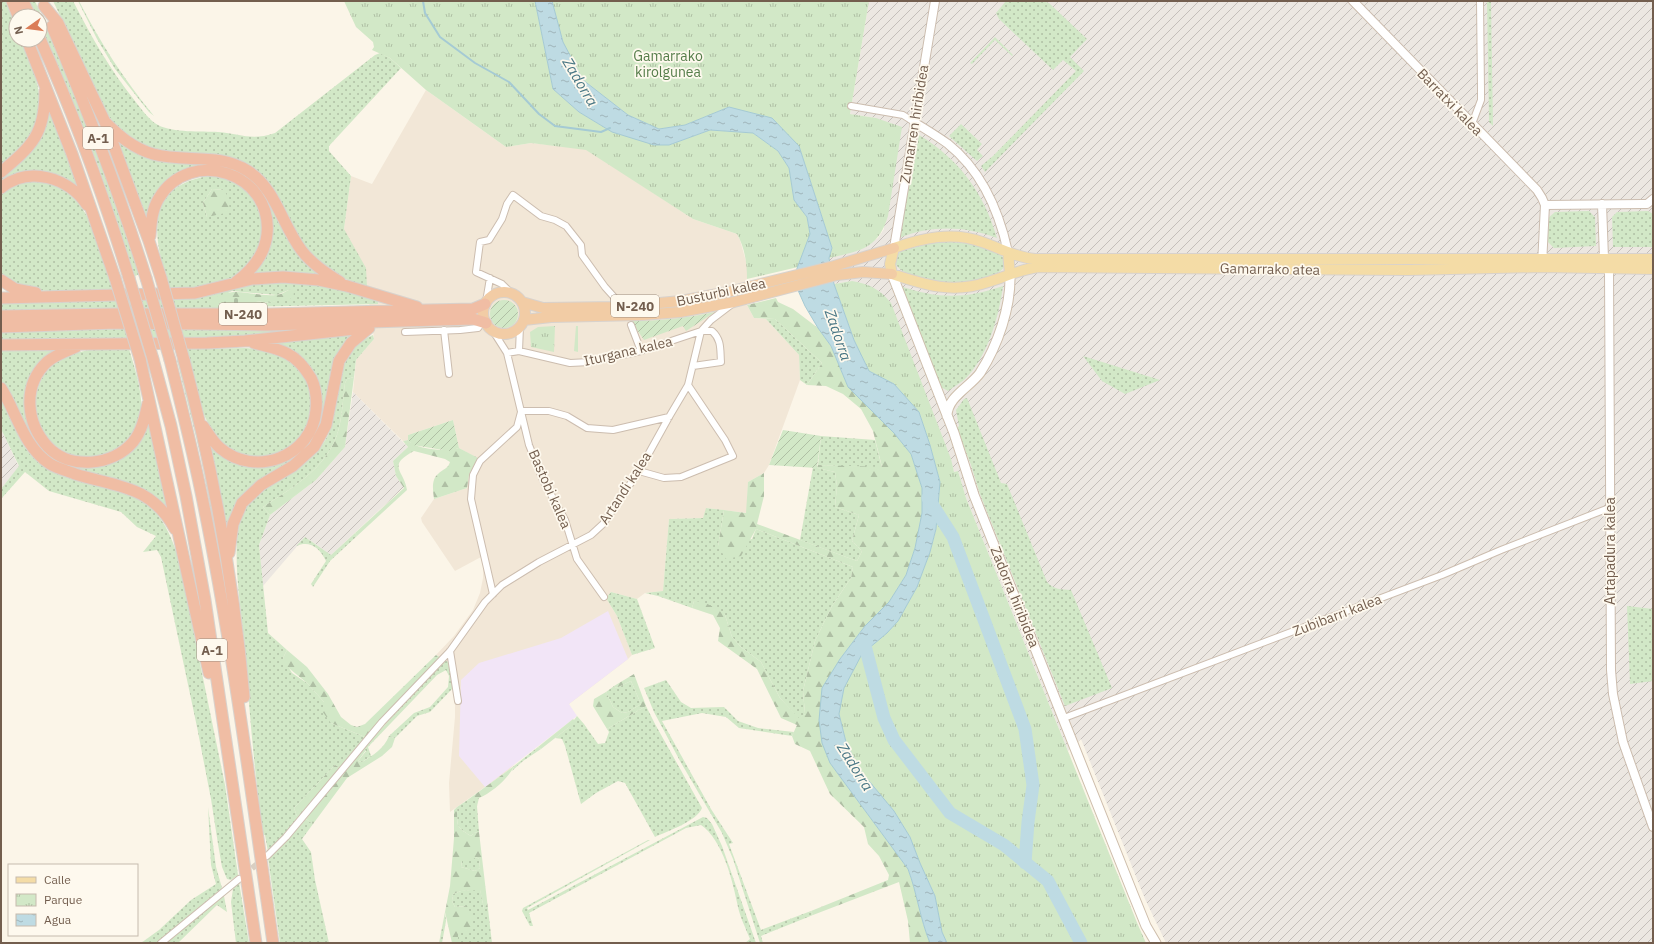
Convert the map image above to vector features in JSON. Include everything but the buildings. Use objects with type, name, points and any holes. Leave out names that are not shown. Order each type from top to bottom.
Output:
[{"type":"highway","points":[[42,3],[58,23],[105,122],[149,240],[184,360],[199,419],[227,562],[240,653],[244,702],[241,723]]},
{"type":"highway","name":"A-1","points":[[42,3],[85,104],[113,178],[146,278],[170,360],[201,492],[220,592],[241,723],[273,943]]},
{"type":"highway","points":[[30,48],[94,215],[116,278],[140,359],[229,767]]},
{"type":"highway","name":"A-1","points":[[44,48],[70,110],[100,189],[129,278],[153,359],[181,473],[205,600],[256,943]]},
{"type":"highway","points":[[1,172],[24,153],[34,141],[43,122],[45,84]]},
{"type":"highway","points":[[105,122],[127,142],[154,154],[219,159],[232,163],[248,172],[267,189],[302,252],[314,264],[347,286]]},
{"type":"highway","points":[[149,240],[150,226],[155,207],[159,198],[173,183],[191,174],[210,170],[224,172],[237,177],[257,194],[265,211],[267,229],[265,244],[259,257],[246,274],[234,283]]},
{"type":"highway","points":[[1,188],[13,180],[25,177],[40,176],[53,179],[67,185],[81,197],[94,215]]},
{"type":"highway","name":"Busturbi kalea","points":[[522,323],[551,317],[642,315],[680,312],[734,302],[836,271],[894,248]]},
{"type":"highway","name":"Busturbi kalea","points":[[522,302],[543,308],[681,301],[836,271],[892,274]]},
{"type":"highway","points":[[1,298],[195,293],[234,283],[268,277],[283,277],[299,278],[347,286],[427,310]]},
{"type":"highway","points":[[1,280],[15,289],[52,297]]},
{"type":"highway","name":"N-240","points":[[1,316],[269,314],[473,309],[486,303],[491,297],[498,293],[505,292],[512,294],[522,302]]},
{"type":"highway","points":[[522,302],[525,314],[522,323]]},
{"type":"highway","points":[[486,303],[483,314],[487,325]]},
{"type":"highway","name":"N-240","points":[[1,326],[116,323],[266,324],[473,319],[500,333],[508,334],[514,331],[522,323]]},
{"type":"highway","points":[[1,345],[245,341],[369,328],[394,322]]},
{"type":"highway","points":[[227,562],[233,524],[242,503],[261,485],[293,466],[314,448],[326,424],[340,361],[351,343],[369,328]]},
{"type":"highway","points":[[199,419],[209,435],[220,448],[231,456],[244,461],[255,463],[278,459],[297,449],[305,440],[312,428],[317,404],[313,382],[306,370],[299,362],[280,350],[245,341]]},
{"type":"highway","points":[[83,344],[56,356],[47,362],[39,372],[30,392],[29,403],[35,428],[49,448],[59,455],[83,462],[104,460],[114,456],[133,442],[137,436],[145,416],[149,397]]},
{"type":"highway","points":[[1,388],[26,439],[41,457],[50,464],[63,470],[121,485],[141,493],[164,512],[179,537]]},
{"type":"main road","name":"Gamarrako atea","points":[[894,248],[926,238],[954,237],[980,241],[1023,258],[1035,259],[1542,263],[1609,269],[1653,269]]},
{"type":"main road","name":"Zadorra hiribidea","points":[[894,248],[890,264],[892,274],[961,452],[973,490],[1138,907],[1156,943]]},
{"type":"main road","points":[[947,416],[948,407],[958,395],[971,384],[980,372],[998,337],[1008,300],[1010,274],[1008,252]]},
{"type":"main road","name":"Gamarrako atea","points":[[892,274],[927,285],[957,288],[988,282],[1024,269],[1038,267],[1408,270],[1542,263],[1604,258],[1653,259]]},
{"type":"main road","points":[[938,393],[944,396],[958,395]]},
{"type":"street","name":"Zumarren hiribidea","points":[[894,248],[935,1]]},
{"type":"street","name":"Barratxi kalea","points":[[1353,1],[1537,190],[1545,205]]},
{"type":"street","points":[[1472,124],[1481,95],[1480,1]]},
{"type":"street","points":[[851,106],[903,115],[948,144],[973,170],[991,199],[1002,229],[1008,252]]},
{"type":"street","points":[[512,294],[502,284],[476,272],[480,242],[489,240],[502,219],[513,195],[541,216],[555,220],[566,226],[581,245],[582,255],[614,297],[616,304]]},
{"type":"street","points":[[1542,263],[1545,205],[1647,204],[1653,198]]},
{"type":"street","points":[[1602,204],[1604,258],[1609,269]]},
{"type":"street","name":"Artapadura kalea","points":[[1609,269],[1610,658],[1613,694],[1622,742],[1653,827]]},
{"type":"street","points":[[486,303],[490,278]]},
{"type":"street","points":[[701,331],[711,320],[734,302]]},
{"type":"street","points":[[518,351],[522,323]]},
{"type":"street","points":[[405,332],[460,330],[478,328],[487,325]]},
{"type":"street","name":"Bastobi kalea","points":[[487,325],[507,353],[530,445],[543,480],[565,520],[577,559],[604,597]]},
{"type":"street","points":[[631,325],[641,351]]},
{"type":"street","points":[[444,330],[449,374]]},
{"type":"street","points":[[693,366],[721,362],[720,343],[717,335],[712,331],[701,331]]},
{"type":"street","name":"Iturgana kalea","points":[[507,353],[518,351],[570,363],[590,362],[641,351],[701,331]]},
{"type":"street","name":"Artandi kalea","points":[[267,856],[286,837],[382,722],[450,651],[485,602],[502,585],[526,570],[591,536],[603,524],[639,471],[688,386],[701,331]]},
{"type":"street","points":[[639,471],[664,478],[681,477],[733,456],[725,440],[688,386]]},
{"type":"street","points":[[494,594],[471,499],[473,475],[480,461],[517,427],[522,411],[549,411],[567,416],[588,428],[613,430],[669,417]]},
{"type":"street","name":"Zubibarri kalea","points":[[1064,718],[1442,575],[1501,550],[1609,508]]},
{"type":"street","points":[[450,651],[458,701]]},
{"type":"street","points":[[161,943],[239,879]]},
{"type":"shaded area","points":[[869,1],[1653,1],[1653,943],[1166,943],[1145,899],[1081,739],[1068,751],[966,498],[958,471],[954,472],[946,447],[852,281],[834,284],[829,258],[860,250],[878,238],[884,229],[876,118],[850,114]]},
{"type":"shaded area","points":[[426,90],[506,147],[531,143],[586,149],[693,219],[737,234],[747,265],[747,305],[754,318],[766,319],[799,355],[800,380],[769,465],[764,473],[748,482],[747,513],[707,508],[703,518],[669,519],[663,591],[645,593],[637,599],[611,592],[606,598],[617,616],[632,655],[569,704],[510,769],[450,812],[449,783],[455,717],[455,697],[448,662],[436,655],[454,636],[473,610],[480,593],[483,578],[483,564],[481,557],[455,571],[422,522],[421,518],[434,499],[467,488],[469,475],[477,458],[459,448],[453,420],[408,435],[408,440],[403,441],[353,392],[356,360],[374,339],[367,287],[344,229],[351,176],[372,184]]},
{"type":"shaded area","points":[[353,392],[408,447],[393,461],[396,476],[404,487],[331,555],[305,537],[263,586],[259,545],[270,515],[316,480],[345,447]]},
{"type":"shaded area","points":[[1,429],[19,467],[1,489]]},
{"type":"shaded area","points":[[608,611],[628,659],[569,704],[577,716],[485,787],[459,756],[461,680],[479,663],[561,638]]},
{"type":"green space","points":[[1,1],[6,1],[9,8],[8,48],[24,48],[35,78],[40,102],[39,114],[35,127],[28,140],[19,151],[1,166]]},
{"type":"green space","points":[[29,1],[35,1],[38,8],[32,8]]},
{"type":"green space","points":[[53,1],[73,1],[87,28],[117,77],[146,114],[155,123],[164,128],[188,131],[218,132],[253,137],[275,133],[375,55],[380,53],[390,58],[401,68],[329,146],[329,151],[351,176],[344,229],[366,268],[367,287],[342,277],[320,262],[302,241],[295,230],[271,185],[263,176],[252,169],[229,159],[153,149],[137,142],[122,132],[116,126],[101,103]]},
{"type":"green space","points":[[78,1],[113,60],[132,88],[154,116],[149,112],[115,69],[97,39]]},
{"type":"green space","points":[[344,1],[535,1],[553,89],[579,112],[612,132],[669,145],[710,130],[753,133],[778,151],[789,168],[794,200],[807,217],[810,235],[798,267],[747,279],[745,256],[737,234],[693,219],[586,150],[531,143],[506,147],[426,90],[390,58],[372,50],[374,47],[373,42],[356,27]]},
{"type":"green space","name":"Gamarrako kirolgunea","points":[[552,1],[869,1],[850,114],[876,118],[902,127],[888,216],[879,236],[866,247],[829,258],[832,248],[799,146],[729,107],[685,125],[659,129],[628,115],[583,80],[562,42]]},
{"type":"green space","points":[[1006,1],[1042,1],[1049,3],[1087,39],[1070,57],[1084,71],[985,172],[981,166],[993,156],[1076,71],[1063,60],[1053,70],[999,19],[996,13]]},
{"type":"green space","points":[[1487,1],[1491,1],[1493,126],[1489,122]]},
{"type":"green space","points":[[48,31],[71,83],[103,167],[140,274],[135,276],[99,168],[48,43]]},
{"type":"green space","points":[[995,37],[1013,55],[1012,56],[995,40],[972,64],[970,63]]},
{"type":"green space","points":[[50,111],[80,189],[58,177],[1,183],[1,176],[45,128]]},
{"type":"green space","points":[[961,124],[982,144],[977,150],[983,156],[977,161],[949,136]]},
{"type":"green space","points":[[919,135],[946,155],[958,166],[968,179],[985,206],[997,238],[960,229],[936,229],[899,238]]},
{"type":"green space","points":[[118,141],[214,163],[243,172],[255,181],[320,275],[286,272],[253,274],[271,234],[249,182],[186,171],[147,219]]},
{"type":"green space","points":[[209,176],[218,176],[227,178],[239,185],[257,205],[261,217],[261,242],[256,255],[247,267],[240,274],[231,279],[221,283],[201,287],[170,290],[160,253],[157,235],[158,219],[163,204],[172,191],[187,182]],"holes":[[[212,189],[224,190],[207,217],[203,203]]]},
{"type":"green space","points":[[27,181],[48,183],[64,191],[77,202],[88,217],[95,234],[102,252],[112,289],[75,291],[34,290],[13,283],[1,274],[1,194],[15,185]]},
{"type":"green space","points":[[212,189],[224,190],[228,197],[230,212],[207,217],[203,203]]},
{"type":"green space","points":[[1589,211],[1595,217],[1596,246],[1554,248],[1548,242],[1547,219],[1555,212]]},
{"type":"green space","points":[[1648,211],[1653,214],[1653,247],[1613,247],[1612,217],[1617,212]]},
{"type":"green space","points":[[936,242],[953,242],[980,246],[996,252],[1003,257],[1004,267],[994,275],[970,282],[957,283],[914,276],[904,272],[897,266],[895,259],[901,251]]},
{"type":"green space","points":[[275,280],[324,285],[378,301],[378,304],[248,307],[255,302],[275,301],[291,289],[277,295],[232,291],[210,302],[212,309],[1,312],[1,303],[240,286]]},
{"type":"green space","points":[[852,281],[874,288],[883,294],[891,303],[951,459],[954,472],[958,471],[966,498],[1146,943],[947,943],[942,932],[935,896],[910,837],[894,811],[859,769],[846,742],[839,714],[844,687],[862,654],[887,633],[898,621],[917,587],[930,552],[936,530],[940,482],[919,412],[894,384],[869,371],[854,340],[834,284]]},
{"type":"green space","points":[[900,286],[927,293],[952,296],[976,293],[1003,286],[995,324],[985,349],[972,371],[964,380],[948,391],[939,386]]},
{"type":"green space","points":[[291,289],[294,294],[289,301],[281,300],[273,302],[255,302],[248,307],[248,297],[227,297],[227,308],[212,309],[209,302],[226,293],[242,292],[276,295],[282,294]]},
{"type":"green space","points":[[226,297],[248,297],[248,307],[227,308]]},
{"type":"green space","points":[[776,298],[778,302],[793,309],[818,328],[831,346],[848,387],[894,433],[911,454],[922,488],[922,513],[915,548],[906,575],[889,602],[865,626],[840,659],[830,763],[908,869],[930,943],[910,943],[908,921],[899,882],[813,915],[811,911],[888,880],[889,875],[879,856],[868,844],[864,827],[830,794],[810,751],[795,744],[792,736],[797,725],[781,718],[757,669],[718,641],[720,628],[713,615],[692,608],[694,601],[703,602],[716,608],[725,615],[732,637],[741,647],[761,662],[780,698],[799,718],[805,714],[803,691],[815,641],[832,606],[851,578],[853,567],[756,529],[741,556],[726,559],[718,546],[724,510],[746,513],[748,482],[764,473],[764,496],[757,524],[857,561],[862,551],[852,541],[859,515],[835,507],[837,486],[835,472],[817,468],[818,465],[882,467],[873,431],[861,409],[843,394],[826,386],[807,385],[822,363],[775,319],[754,318],[747,305]]},
{"type":"green space","points":[[504,300],[514,304],[518,314],[514,324],[504,328],[494,324],[490,314],[494,304]]},
{"type":"green space","points":[[715,312],[686,331],[683,326],[644,340],[631,321],[673,319]]},
{"type":"green space","points":[[766,319],[775,319],[822,363],[807,385],[800,380],[799,355]]},
{"type":"green space","points":[[555,326],[554,352],[531,347],[530,332],[538,327]]},
{"type":"green space","points":[[576,326],[578,326],[578,352],[574,351]]},
{"type":"green space","points":[[120,329],[303,330],[251,337],[1,341],[1,332]]},
{"type":"green space","points":[[357,332],[342,348],[325,416],[316,440],[234,510],[227,527],[210,446],[254,466],[314,434],[321,414],[321,397],[318,383],[275,343]]},
{"type":"green space","points":[[373,335],[374,339],[356,360],[354,377],[347,379],[345,383],[340,423],[332,447],[316,468],[306,477],[263,507],[270,515],[259,545],[268,633],[287,650],[283,658],[292,673],[307,683],[324,702],[331,723],[365,737],[340,768],[335,765],[294,808],[298,819],[282,839],[268,852],[265,835],[263,835],[257,786],[237,574],[237,539],[240,523],[245,508],[253,499],[307,461],[322,445],[333,422],[340,379],[350,353],[359,343]]},
{"type":"green space","points":[[246,348],[278,354],[290,360],[301,371],[307,381],[312,400],[310,416],[305,430],[296,442],[284,451],[270,456],[255,457],[239,453],[226,446],[215,435],[202,409],[186,349]]},
{"type":"green space","points":[[94,349],[129,349],[140,389],[141,414],[138,425],[132,435],[124,443],[104,455],[92,458],[81,458],[70,456],[60,449],[42,429],[36,412],[36,394],[43,377],[54,364],[77,353]]},
{"type":"green space","points":[[1,350],[55,350],[45,358],[29,383],[41,445],[95,466],[145,429],[149,423],[168,512],[152,497],[55,463],[34,443],[1,380]]},
{"type":"green space","points":[[1083,356],[1160,380],[1125,394],[1102,381]]},
{"type":"green space","points":[[177,360],[180,360],[204,457],[224,578],[201,457]]},
{"type":"green space","points":[[354,377],[345,447],[316,480],[270,515],[263,507],[306,477],[316,468],[332,447],[340,423],[345,383],[347,379]]},
{"type":"green space","points":[[1,398],[20,440],[30,455],[37,461],[49,469],[72,479],[117,489],[135,496],[144,502],[160,518],[171,538],[179,561],[225,785],[238,875],[231,880],[227,879],[222,867],[197,727],[161,557],[157,550],[143,552],[156,536],[137,527],[121,512],[49,491],[25,472],[1,499],[1,489],[19,466],[1,429]]},
{"type":"green space","points":[[967,398],[1001,483],[1007,484],[1047,582],[1055,588],[1071,590],[1112,688],[1065,706],[980,494],[957,428],[959,426],[956,410],[964,399]]},
{"type":"green space","points":[[453,420],[459,448],[449,451],[413,445],[408,440],[408,435]]},
{"type":"green space","points":[[783,430],[821,436],[817,468],[769,465]]},
{"type":"green space","points":[[821,436],[875,440],[882,468],[818,465]]},
{"type":"green space","points":[[408,440],[425,448],[447,450],[459,448],[478,458],[469,475],[467,488],[434,499],[434,479],[448,466],[450,462],[445,459],[414,451],[406,456],[399,465],[399,469],[407,490],[357,536],[355,533],[404,488],[396,476],[393,461],[408,447],[403,441]]},
{"type":"green space","points":[[813,467],[835,472],[837,486],[835,507],[859,515],[852,541],[862,551],[857,561],[800,540]]},
{"type":"green space","points":[[706,508],[724,510],[718,546],[752,539],[756,529],[853,567],[851,578],[832,606],[815,641],[803,691],[805,714],[799,719],[780,698],[761,662],[741,647],[732,637],[725,615],[694,601],[692,608],[645,593],[663,591],[669,519],[703,518]]},
{"type":"green space","points":[[355,533],[357,536],[330,561],[313,587],[311,584],[326,561],[324,556],[314,546],[301,544],[296,546],[305,537],[331,555]]},
{"type":"green space","points":[[611,592],[637,599],[655,648],[632,655],[617,616],[606,598]]},
{"type":"green space","points":[[1627,606],[1653,609],[1653,681],[1630,684]]},
{"type":"green space","points":[[287,650],[307,667],[328,694],[341,717],[351,725],[357,727],[365,724],[436,655],[440,657],[365,737],[331,723],[322,711],[324,702],[307,683],[285,665],[283,658]]},
{"type":"green space","points":[[445,660],[448,662],[453,688],[430,712],[417,716],[395,738],[389,736],[414,713],[430,707],[448,687],[449,676],[446,670],[437,675],[368,747],[371,756],[362,762],[358,761],[366,751],[363,749]]},
{"type":"green space","points":[[634,674],[646,706],[607,729],[593,706],[594,699],[606,692],[613,707],[622,713],[628,712],[641,704],[631,681],[616,688],[614,686]]},
{"type":"green space","points":[[666,680],[681,702],[691,708],[724,707],[738,721],[758,728],[794,732],[792,736],[739,728],[726,717],[702,713],[662,721],[711,809],[733,843],[729,844],[761,930],[811,911],[813,915],[761,936],[763,943],[760,943],[733,859],[722,833],[680,761],[654,712],[644,688]]},
{"type":"green space","points":[[631,681],[641,704],[628,712],[622,713],[613,707],[606,692],[614,686],[616,688]]},
{"type":"green space","points":[[646,706],[702,808],[699,813],[688,821],[655,837],[625,783],[618,781],[596,793],[581,804],[565,746],[562,739],[555,738],[568,728],[577,716],[598,744],[605,743],[609,732],[607,729]]},
{"type":"green space","points":[[573,719],[575,721],[568,728],[541,749],[538,747]]},
{"type":"green space","points":[[389,736],[395,738],[392,747],[382,756],[347,778],[313,824],[306,819],[342,771],[363,749],[366,750],[358,761],[362,762],[381,748]]},
{"type":"green space","points":[[538,747],[541,749],[523,761],[512,771],[514,766]]},
{"type":"green space","points":[[335,765],[340,768],[298,819],[294,808]]},
{"type":"green space","points":[[514,766],[512,771],[494,789],[484,796],[466,801]]},
{"type":"green space","points":[[479,798],[477,806],[479,832],[474,833],[471,836],[459,827],[457,821],[457,807],[466,801]]},
{"type":"green space","points":[[208,807],[216,867],[222,888],[157,943],[141,943],[159,930],[191,900],[216,884],[211,865]]},
{"type":"green space","points":[[457,807],[457,821],[462,830],[471,836],[474,833],[479,832],[488,909],[484,909],[480,890],[461,891],[453,894],[452,901],[455,907],[467,906],[472,917],[473,930],[458,933],[458,943],[452,943],[445,912],[450,886],[454,838],[454,810]],"holes":[[[476,857],[479,859],[480,868],[475,871],[461,867],[462,861],[471,861]]]},
{"type":"green space","points":[[703,817],[707,818],[712,824],[722,846],[756,943],[745,943],[750,939],[740,915],[726,862],[709,832],[701,825],[686,828],[529,913],[533,926],[530,926],[522,911],[523,908],[648,840],[650,840],[527,908],[528,910]]},
{"type":"green space","points":[[306,819],[313,824],[302,839],[311,852],[315,880],[329,943],[280,943],[268,858],[283,845]]},
{"type":"green space","points":[[476,857],[479,859],[480,868],[475,871],[461,867],[462,861],[467,861]]},
{"type":"green space","points":[[239,882],[249,943],[236,943],[231,902],[233,889]]},
{"type":"green space","points":[[480,889],[484,909],[488,909],[492,943],[458,943],[458,933],[467,906],[455,907],[452,901],[453,894],[461,891]]},
{"type":"green space","points":[[222,896],[224,896],[227,912],[217,905],[178,943],[164,943]]},
{"type":"green space","points":[[445,912],[446,921],[442,943],[439,943]]},
{"type":"water","name":"Zadorra","points":[[535,1],[552,1],[563,42],[583,80],[628,115],[659,129],[685,125],[729,107],[772,118],[799,146],[832,248],[829,258],[834,284],[854,340],[869,371],[894,384],[919,412],[940,482],[936,529],[930,552],[917,587],[898,621],[887,633],[862,654],[844,688],[839,714],[846,742],[859,769],[894,811],[910,837],[935,896],[942,932],[947,943],[930,943],[908,869],[830,763],[822,743],[819,720],[822,688],[840,659],[865,626],[889,602],[906,575],[915,548],[922,513],[922,488],[911,454],[894,433],[848,387],[831,346],[805,306],[793,279],[810,234],[807,217],[794,200],[789,168],[778,151],[753,133],[710,130],[669,145],[654,145],[612,132],[579,112],[553,89]]},
{"type":"waterway","points":[[423,1],[425,13],[440,37],[475,63],[509,82],[539,114],[555,126],[601,132],[610,128]]},
{"type":"waterway","points":[[928,498],[953,537],[1025,729],[1033,785],[1025,863]]},
{"type":"waterway","points":[[864,642],[884,718],[894,740],[950,813],[1004,845],[1048,881],[1081,943]]},
{"type":"tunnel","points":[[245,874],[262,860]]}]
